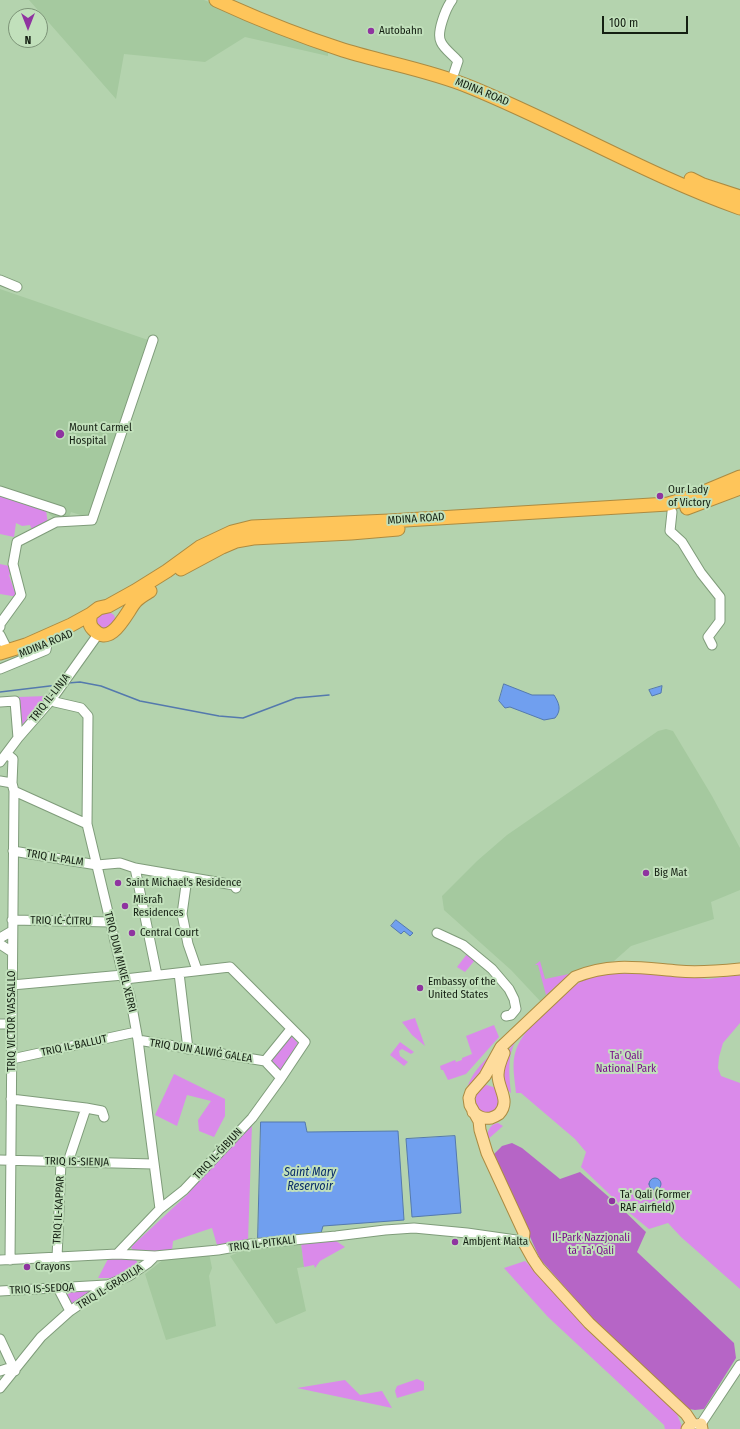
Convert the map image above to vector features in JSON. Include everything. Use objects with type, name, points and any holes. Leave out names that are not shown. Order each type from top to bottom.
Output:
[{"type":"highway","name":"MDINA ROAD","points":[[216,0],[243,13],[342,50],[435,74],[469,86],[512,104],[702,194],[740,208]]},
{"type":"highway","name":"MDINA ROAD","points":[[234,0],[345,43],[454,73],[514,96],[703,185],[740,197]]},
{"type":"highway","name":"MDINA ROAD","points":[[4,652],[32,642],[91,614],[99,608],[108,606],[168,571],[200,547],[232,532],[252,527],[389,521],[668,504],[692,497],[740,477]]},
{"type":"highway","name":"MDINA ROAD","points":[[0,662],[70,632],[96,631],[104,634],[110,634],[114,631],[136,601],[176,572],[236,541],[253,538],[351,533],[512,520],[672,512],[696,505],[740,488]]},
{"type":"highway","points":[[108,606],[119,614],[120,623]]},
{"type":"highway","points":[[91,614],[89,619],[90,624],[96,631]]},
{"type":"main road","points":[[695,1426],[686,1414],[578,1312],[532,1259],[523,1241],[524,1233],[487,1152],[479,1122],[472,1111],[469,1098],[501,1047],[575,977],[589,971],[627,967],[695,972],[740,969]]},
{"type":"main road","points":[[472,1111],[482,1118],[491,1118],[501,1112],[505,1099],[498,1076],[499,1066],[512,1037]]},
{"type":"main road","points":[[475,1087],[487,1083],[494,1084],[503,1092]]},
{"type":"main road","points":[[483,1140],[484,1131],[491,1118]]},
{"type":"street","points":[[452,0],[448,4],[440,30],[440,42],[458,61],[454,73]]},
{"type":"street","points":[[0,280],[17,287]]},
{"type":"street","points":[[0,627],[0,624],[21,595],[13,564],[17,542],[56,522],[92,520],[153,340]]},
{"type":"street","points":[[0,491],[61,511]]},
{"type":"street","points":[[672,512],[670,531],[682,542],[701,573],[720,597],[720,621],[708,637],[712,644]]},
{"type":"street","name":"TRIQ IL-LINJA","points":[[0,762],[18,738],[52,699],[96,631]]},
{"type":"street","points":[[0,635],[4,652]]},
{"type":"street","points":[[0,669],[46,650],[47,643]]},
{"type":"street","name":"TRIQ DUN MIKIEL XERRI","points":[[52,699],[55,702],[81,708],[88,716],[87,824],[110,922],[130,996],[137,1036],[160,1209]]},
{"type":"street","points":[[0,702],[15,701],[18,738]]},
{"type":"street","name":"TRIQ VICTOR VASSALLO","points":[[7,754],[13,759],[14,851],[12,920],[10,1260]]},
{"type":"street","points":[[0,781],[87,824]]},
{"type":"street","name":"TRIQ IL-PALM","points":[[14,851],[97,865],[120,863],[135,868],[234,885],[236,888]]},
{"type":"street","points":[[135,868],[157,975]]},
{"type":"street","points":[[187,878],[182,914],[188,944],[197,970]]},
{"type":"street","name":"TRIQ IĊ-ĊITRU","points":[[12,920],[110,922]]},
{"type":"street","points":[[0,938],[12,931]]},
{"type":"street","points":[[437,933],[463,945],[492,969],[509,989],[514,999],[516,1009],[511,1015],[506,1016]]},
{"type":"street","points":[[0,944],[12,952]]},
{"type":"street","points":[[12,985],[157,975],[230,967],[292,1029],[265,1061]]},
{"type":"street","points":[[179,973],[188,1049]]},
{"type":"street","points":[[0,1024],[12,1024]]},
{"type":"street","name":"TRIQ IL-ĠIBJUN","points":[[117,1254],[160,1209],[184,1190],[252,1118],[305,1042],[292,1029]]},
{"type":"street","name":"TRIQ DUN ALWIĠ GALEA","points":[[137,1036],[188,1049],[265,1061],[281,1078]]},
{"type":"street","name":"TRIQ IL-BALLUT","points":[[12,1059],[137,1036]]},
{"type":"street","points":[[11,1099],[102,1111],[104,1117]]},
{"type":"street","name":"TRIQ IL-KAPPAR","points":[[57,1258],[65,1162],[86,1108]]},
{"type":"street","name":"TRIQ IS-SIENJA","points":[[0,1160],[153,1164]]},
{"type":"street","name":"TRIQ IL-PITKALI","points":[[0,1260],[117,1254],[155,1256],[218,1250],[251,1244],[414,1228],[454,1231],[523,1241]]},
{"type":"street","name":"TRIQ IL-GRADILJA","points":[[0,1388],[13,1369],[41,1337],[70,1312],[108,1285],[129,1276],[148,1263],[155,1256]]},
{"type":"street","name":"TRIQ IS-SEDQA","points":[[0,1291],[108,1285]]},
{"type":"street","points":[[58,1288],[70,1312]]},
{"type":"street","points":[[0,1340],[13,1369],[0,1371]]},
{"type":"street","points":[[695,1426],[740,1365]]},
{"type":"shaded area","points":[[29,0],[204,0],[328,50],[328,56],[245,37],[205,62],[124,54],[116,99],[48,22],[48,8],[36,8]]},
{"type":"shaded area","name":"Mount Carmel Hospital","points":[[0,289],[151,341],[90,518],[71,512],[69,517],[60,520],[54,518],[49,514],[50,505],[0,488]]},
{"type":"shaded area","points":[[666,729],[673,731],[712,796],[740,848],[740,890],[711,902],[714,919],[631,946],[614,961],[574,974],[541,1002],[511,970],[444,910],[442,896],[477,861],[507,835],[658,731]]},
{"type":"shaded area","points":[[301,1243],[304,1267],[297,1268],[306,1311],[276,1324],[230,1256],[248,1248]]},
{"type":"shaded area","points":[[209,1253],[212,1268],[209,1276],[216,1326],[166,1340],[145,1274],[163,1260]]},
{"type":"green space","points":[[0,495],[46,510],[48,524],[33,532],[30,525],[22,526],[16,523],[14,537],[0,534]]},
{"type":"green space","points":[[0,564],[9,566],[11,574],[9,575],[18,597],[0,594]]},
{"type":"green space","points":[[108,611],[114,615],[116,621],[107,631],[96,625],[97,616]]},
{"type":"green space","points":[[47,696],[21,726],[18,697]]},
{"type":"green space","points":[[467,954],[475,960],[465,972],[457,967]]},
{"type":"green space","points":[[540,961],[545,979],[569,974],[546,995],[538,965],[535,965]]},
{"type":"green space","name":"Ta' Qali National Park","points":[[627,971],[708,979],[740,975],[740,1023],[723,1043],[718,1068],[721,1076],[740,1083],[740,1289],[681,1237],[668,1223],[649,1229],[627,1211],[581,1167],[586,1152],[575,1139],[521,1093],[516,1093],[514,1066],[516,1050],[527,1030],[537,1019],[559,997],[581,981],[600,975]]},
{"type":"green space","points":[[415,1018],[425,1046],[412,1035],[402,1022]]},
{"type":"green space","points":[[494,1025],[499,1037],[466,1074],[448,1080],[440,1066],[455,1060],[456,1062],[462,1060],[462,1058],[472,1054],[466,1036]]},
{"type":"green space","points":[[290,1035],[298,1043],[281,1070],[270,1061]]},
{"type":"green space","points":[[516,1040],[510,1059],[509,1072],[511,1093],[507,1090],[501,1080],[508,1051]]},
{"type":"green space","points":[[400,1042],[414,1052],[411,1054],[402,1049],[399,1051],[400,1056],[408,1062],[404,1066],[390,1055]]},
{"type":"green space","points":[[501,1044],[465,1100],[469,1083],[477,1069]]},
{"type":"green space","points":[[174,1074],[225,1099],[225,1116],[214,1137],[199,1131],[198,1120],[211,1101],[187,1095],[177,1126],[155,1115]]},
{"type":"green space","points":[[487,1085],[496,1088],[501,1106],[489,1115],[476,1110],[473,1097],[482,1086]]},
{"type":"green space","points":[[498,1123],[503,1126],[486,1141],[488,1132],[492,1125]]},
{"type":"green space","points":[[252,1124],[248,1241],[217,1245],[212,1228],[173,1241],[172,1251],[134,1252],[131,1247],[188,1194],[191,1188]]},
{"type":"green space","name":"Il-Park Nazzjonali ta' Ta' Qali","points":[[512,1143],[522,1148],[560,1179],[580,1172],[617,1204],[646,1232],[637,1252],[734,1343],[736,1358],[704,1409],[689,1409],[592,1318],[540,1259],[493,1155],[502,1146]]},
{"type":"green space","points":[[333,1239],[345,1247],[320,1261],[315,1268],[314,1265],[304,1267],[301,1243]]},
{"type":"green space","points":[[108,1259],[136,1259],[138,1265],[114,1278],[98,1278]]},
{"type":"green space","points":[[525,1261],[675,1409],[683,1429],[665,1429],[664,1425],[548,1317],[504,1268]]},
{"type":"green space","points":[[63,1291],[94,1291],[70,1307]]},
{"type":"green space","points":[[417,1379],[424,1382],[424,1390],[397,1398],[395,1391],[397,1386]]},
{"type":"green space","points":[[345,1380],[360,1395],[382,1391],[392,1408],[297,1388]]},
{"type":"water","points":[[504,684],[532,695],[554,695],[559,706],[557,715],[555,718],[544,720],[510,707],[505,708],[499,701]]},
{"type":"water","points":[[662,686],[661,693],[652,696],[649,690]]},
{"type":"water","points":[[396,920],[413,933],[410,936],[404,931],[401,934],[391,926]]},
{"type":"water","name":"Saint Mary Reservoir","points":[[261,1122],[305,1122],[307,1132],[398,1131],[404,1220],[323,1226],[321,1233],[258,1239]]},
{"type":"water","points":[[455,1136],[461,1213],[412,1217],[406,1139]]},
{"type":"water","points":[[653,1178],[657,1178],[661,1184],[657,1190],[653,1190],[649,1186],[649,1182]]},
{"type":"waterway","points":[[68,683],[80,682],[101,686],[140,701],[219,716],[243,718],[296,698],[329,695]]},
{"type":"waterway","points":[[0,692],[58,685]]},
{"type":"place","name":"Autobahn","points":[[371,31]]},
{"type":"place","name":"Mount Carmel Hospital","points":[[60,434]]},
{"type":"place","name":"Our Lady of Victory","points":[[660,496]]},
{"type":"place","name":"Big Mat","points":[[646,873]]},
{"type":"place","name":"Saint Michael's Residence","points":[[118,883]]},
{"type":"place","name":"Misraħ Residences","points":[[125,906]]},
{"type":"place","name":"Central Court","points":[[132,933]]},
{"type":"place","name":"Embassy of the United States","points":[[420,988]]},
{"type":"place","name":"Ta' Qali (Former RAF airfield)","points":[[612,1201]]},
{"type":"place","name":"Ambjent Malta","points":[[455,1242]]},
{"type":"place","name":"Crayons","points":[[27,1267]]}]
